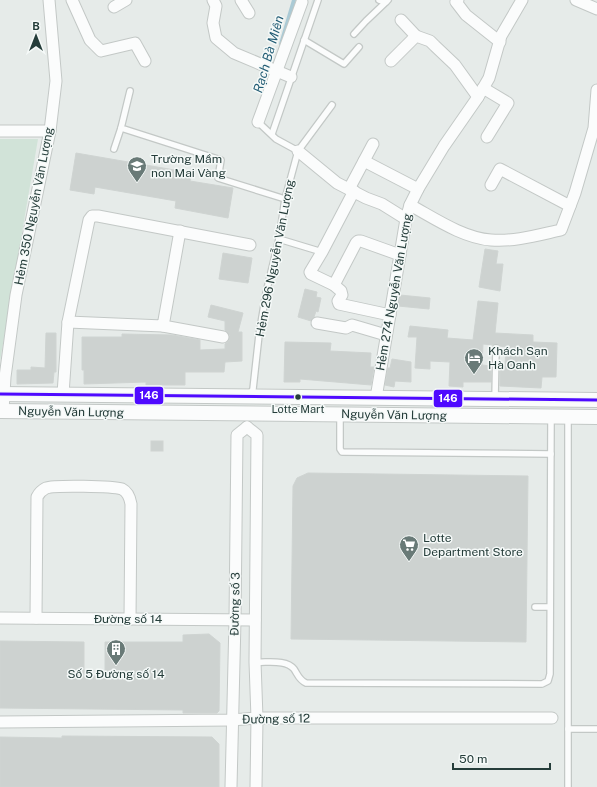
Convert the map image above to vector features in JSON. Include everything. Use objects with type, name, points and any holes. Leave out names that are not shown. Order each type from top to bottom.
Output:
[{"type":"street","name":"Hẻm 350 Nguyễn Văn Lượng","points":[[2,411],[2,394],[16,295],[50,131],[56,81],[49,0]]},
{"type":"street","points":[[72,0],[90,40],[101,51],[136,43],[145,61]]},
{"type":"street","points":[[114,7],[126,0]]},
{"type":"street","points":[[213,0],[216,6],[213,23],[216,38],[234,53],[291,77]]},
{"type":"street","points":[[241,0],[249,13]]},
{"type":"street","points":[[458,0],[456,2],[466,15],[500,42]]},
{"type":"street","name":"Hẻm 274 Nguyễn Văn Lượng","points":[[376,398],[406,220],[410,205],[444,146],[481,93],[489,78],[500,42],[522,0]]},
{"type":"street","points":[[576,0],[597,9]]},
{"type":"street","points":[[258,122],[302,2]]},
{"type":"street","points":[[401,20],[416,36],[430,41],[481,93],[508,103],[487,137]]},
{"type":"street","points":[[391,62],[416,36]]},
{"type":"street","points":[[410,205],[461,232],[490,240],[517,239],[561,230],[594,128],[597,93]]},
{"type":"street","points":[[0,131],[50,131]]},
{"type":"street","points":[[373,144],[322,252],[310,269],[311,274],[334,285],[342,292],[338,301],[339,304],[390,315]]},
{"type":"street","points":[[298,151],[337,184],[382,204],[406,220]]},
{"type":"street","points":[[364,161],[418,189]]},
{"type":"street","points":[[491,184],[500,169],[570,206]]},
{"type":"street","points":[[63,394],[68,322],[89,220],[92,216],[250,245]]},
{"type":"street","points":[[163,326],[180,231]]},
{"type":"street","points":[[334,285],[358,241],[400,255]]},
{"type":"street","points":[[68,322],[163,326],[223,337]]},
{"type":"street","points":[[317,324],[346,328],[352,325],[386,335]]},
{"type":"street","name":"Nguyễn Văn Lượng","points":[[2,394],[597,400]]},
{"type":"street","points":[[247,420],[249,396]]},
{"type":"street","points":[[551,417],[552,400]]},
{"type":"street","points":[[568,400],[568,417]]},
{"type":"street","name":"Nguyễn Văn Lượng","points":[[2,411],[247,420],[340,415],[597,417]]},
{"type":"street","name":"Đường số 3","points":[[231,787],[237,435],[247,420],[257,435],[255,662],[257,718],[256,787]]},
{"type":"street","points":[[36,618],[37,497],[41,491],[49,488],[98,487],[122,489],[128,495],[130,500],[130,619]]},
{"type":"street","name":"Đường số 14","points":[[0,618],[256,620]]},
{"type":"street","name":"Đường số 12","points":[[0,722],[232,720],[257,718],[552,718]]},
{"type":"lane","points":[[272,134],[318,0]]},
{"type":"lane","points":[[380,0],[387,1]]},
{"type":"lane","points":[[354,34],[387,1]]},
{"type":"lane","points":[[304,40],[344,64],[359,47]]},
{"type":"lane","points":[[114,149],[130,91]]},
{"type":"lane","points":[[258,122],[276,139],[298,151],[332,105]]},
{"type":"lane","points":[[121,128],[221,160],[218,178],[285,199]]},
{"type":"lane","name":"Hẻm 296 Nguyễn Văn Lượng","points":[[249,396],[253,389],[259,335],[266,294],[279,239],[285,199],[298,151]]},
{"type":"lane","points":[[279,239],[322,252]]},
{"type":"lane","points":[[495,399],[496,348]]},
{"type":"lane","points":[[340,415],[340,449],[342,452],[551,454]]},
{"type":"lane","points":[[255,662],[286,663],[293,668],[301,680],[306,683],[542,684],[548,681],[550,674],[551,417]]},
{"type":"lane","points":[[568,417],[568,787]]},
{"type":"lane","points":[[535,607],[550,607]]},
{"type":"lane","points":[[568,728],[597,729]]},
{"type":"green space","points":[[0,139],[38,139],[0,361]]},
{"type":"building","points":[[76,153],[192,173],[190,181],[233,188],[228,218],[175,208],[176,201],[95,187],[94,194],[70,190]]},
{"type":"building","points":[[485,249],[498,251],[496,264],[503,264],[500,291],[479,287]]},
{"type":"building","points":[[223,253],[252,258],[248,283],[219,279]]},
{"type":"building","points":[[305,289],[317,292],[316,297],[321,298],[318,312],[316,311],[311,321],[298,317]]},
{"type":"building","points":[[400,295],[430,298],[429,309],[398,306]]},
{"type":"building","points":[[478,301],[498,303],[495,333],[533,335],[533,342],[557,343],[556,377],[542,377],[541,388],[500,386],[500,366],[505,366],[506,347],[496,344],[483,344],[482,365],[491,366],[491,382],[463,382],[463,387],[449,386],[450,362],[430,361],[430,369],[415,368],[417,337],[408,337],[410,326],[448,330],[447,338],[473,340]]},
{"type":"building","points":[[211,305],[243,313],[238,332],[242,332],[242,361],[225,362],[224,372],[185,372],[185,385],[146,385],[146,382],[84,384],[84,370],[82,370],[82,337],[122,337],[122,334],[172,335],[200,340],[200,350],[225,349],[225,344],[229,341],[230,335],[225,330],[225,321],[208,317]]},
{"type":"building","points":[[46,333],[56,333],[56,372],[54,372],[53,383],[17,384],[17,370],[31,370],[31,367],[45,368]]},
{"type":"building","points":[[285,342],[331,343],[330,351],[371,353],[370,367],[374,367],[371,385],[300,379],[300,382],[284,382]]},
{"type":"building","points":[[392,359],[411,362],[411,382],[395,381],[394,387],[385,385],[388,368],[390,368]]},
{"type":"building","points":[[151,441],[163,441],[163,451],[151,451]]},
{"type":"building","name":"Lotte Department Store","points":[[308,473],[528,476],[526,642],[291,639],[293,486],[297,478]]},
{"type":"building","points":[[209,634],[220,643],[219,711],[217,713],[183,713],[183,710],[0,708],[0,641],[84,642],[84,676],[105,676],[105,642],[183,642],[183,635]]},
{"type":"building","points":[[62,736],[212,737],[219,744],[219,787],[0,787],[0,737],[62,738]]},
{"type":"waterway","name":"Rạch Bà Miên","points":[[281,44],[294,0]]},
{"type":"transit line","name":"146","points":[[0,394],[597,400]]},
{"type":"place","name":"Trường Mầm non Mai Vàng","points":[[137,183]]},
{"type":"place","name":"Khách Sạn Hà Oanh","points":[[474,375]]},
{"type":"place","name":"Lotte Mart","points":[[298,397]]},
{"type":"place","name":"Lotte Department Store","points":[[409,562]]},
{"type":"place","name":"Số 5 Đường số 14","points":[[116,666]]}]
